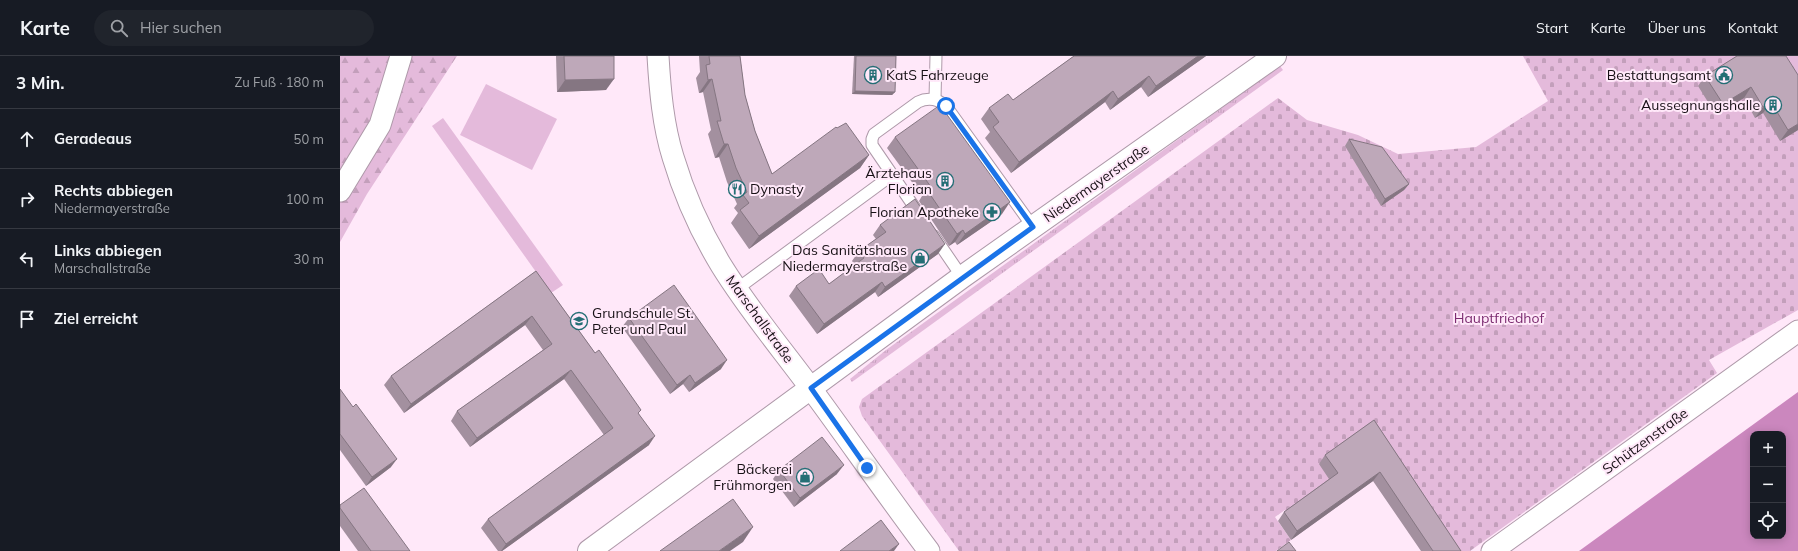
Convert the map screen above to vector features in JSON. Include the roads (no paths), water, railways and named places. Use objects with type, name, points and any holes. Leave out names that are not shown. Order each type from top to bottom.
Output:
[{"type":"main road","name":"Niedermayerstraße","points":[[589,551],[962,277],[1275,56]]},
{"type":"street","points":[[340,191],[380,125],[401,56]]},
{"type":"street","name":"Marschallstraße","points":[[658,56],[660,93],[673,157],[693,211],[710,246],[737,289],[929,551]]},
{"type":"street","name":"Schützenstraße","points":[[1492,551],[1798,332]]},
{"type":"lane","points":[[935,100],[936,56]]},
{"type":"lane","points":[[962,277],[872,145],[872,136],[918,102],[922,100],[935,100],[942,102],[946,106],[1033,227]]},
{"type":"lane","points":[[737,289],[892,175]]},
{"type":"place","name":"KatS Fahrzeuge","points":[[873,75]]},
{"type":"place","name":"Bestattungsamt","points":[[1724,75]]},
{"type":"place","name":"Aussegnungshalle","points":[[1773,105]]},
{"type":"place","name":"Ärztehaus Florian","points":[[945,181]]},
{"type":"place","name":"Dynasty","points":[[737,189]]},
{"type":"place","name":"Florian Apotheke","points":[[992,212]]},
{"type":"place","name":"Das Sanitätshaus Niedermayerstraße","points":[[920,258]]},
{"type":"place","name":"Grundschule St. Peter und Paul","points":[[579,321]]},
{"type":"place","name":"Bäckerei Frühmorgen","points":[[805,477]]},
{"type":"park label","name":"Hauptfriedhof","points":[[1499,318]]}]
